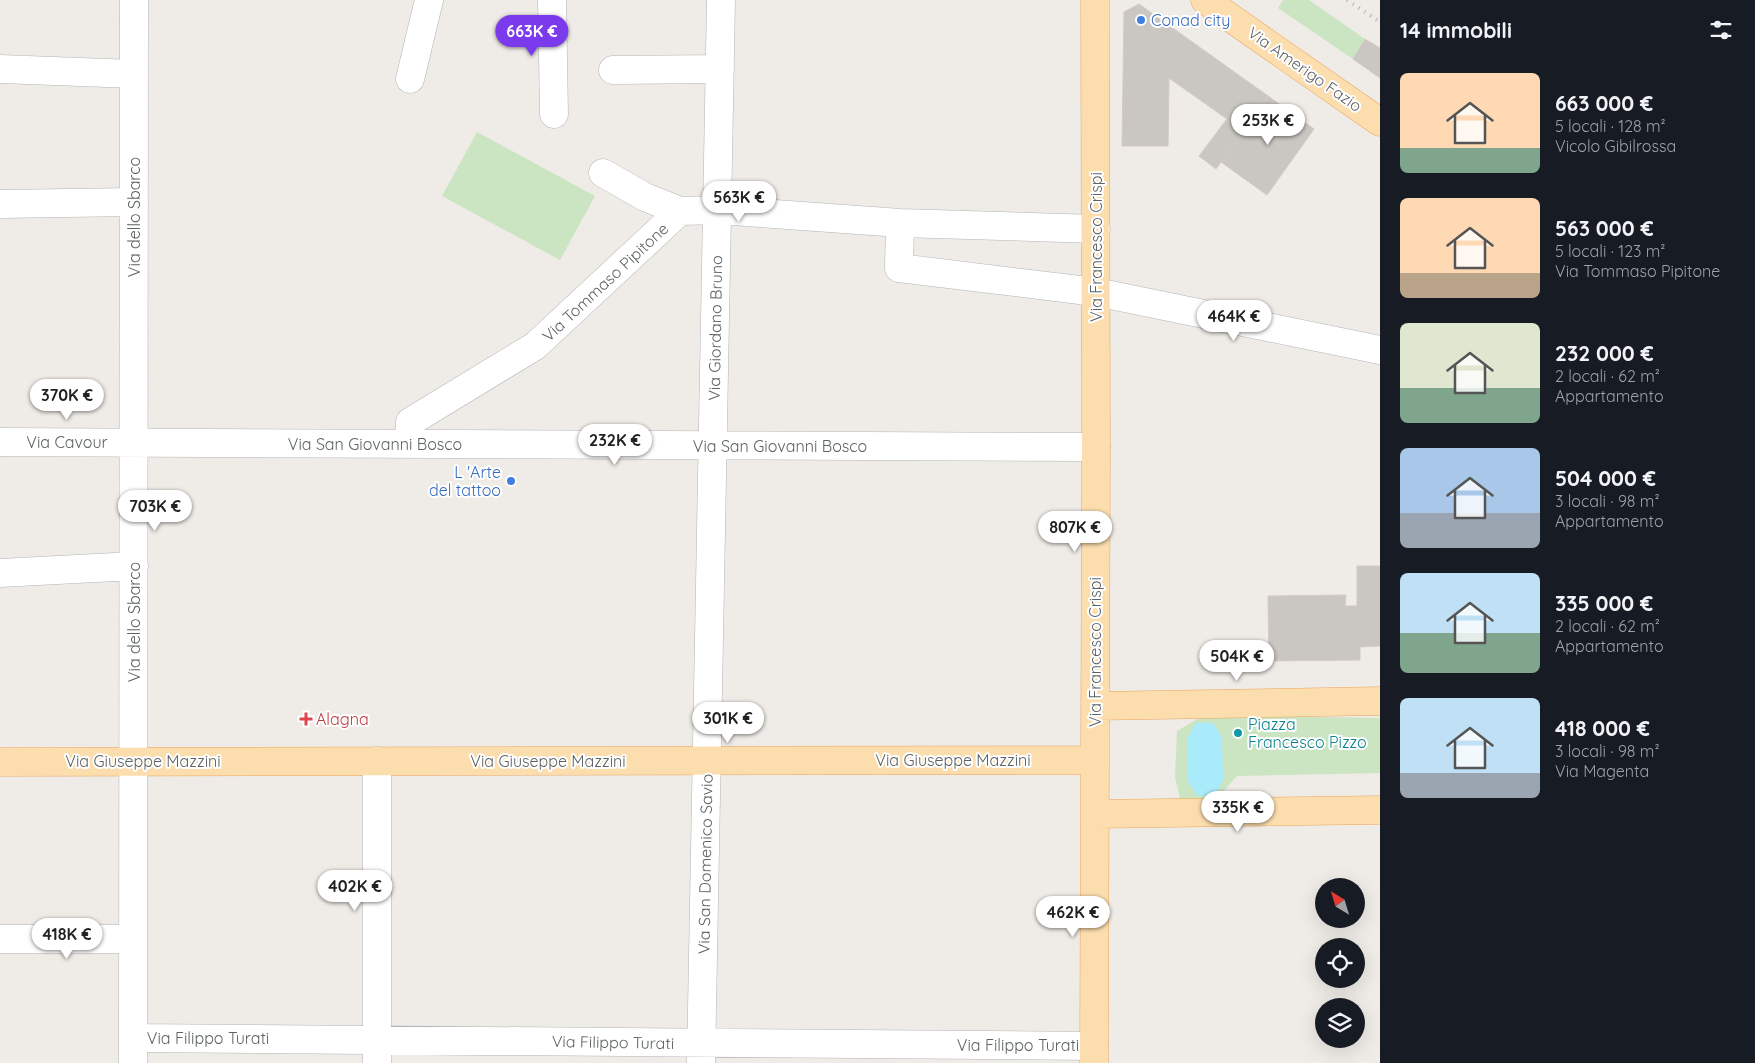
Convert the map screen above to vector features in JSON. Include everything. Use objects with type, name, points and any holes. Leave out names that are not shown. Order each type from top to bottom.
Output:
[{"type":"main road","name":"Via Francesco Crispi","points":[[1094,1054],[1095,0]]},
{"type":"main road","name":"Via Amerigo Fazio","points":[[1205,0],[1380,122]]},
{"type":"main road","points":[[1095,706],[1380,701]]},
{"type":"main road","name":"Via Giuseppe Mazzini","points":[[0,762],[1095,760]]},
{"type":"main road","points":[[1095,814],[1380,810]]},
{"type":"street","name":"Via dello Sbarco","points":[[133,1050],[134,0]]},
{"type":"street","points":[[410,79],[429,0]]},
{"type":"street","points":[[552,0],[554,114]]},
{"type":"street","name":"Via Giordano Bruno","points":[[713,446],[721,0]]},
{"type":"street","points":[[0,69],[134,74]]},
{"type":"street","points":[[613,70],[720,69]]},
{"type":"street","points":[[603,173],[645,197],[680,211]]},
{"type":"street","points":[[0,204],[134,202]]},
{"type":"street","name":"Via Tommaso Pipitone","points":[[410,444],[410,422],[535,346],[680,211],[718,210],[900,223],[1096,229]]},
{"type":"street","points":[[900,223],[899,268],[1096,292],[1380,350]]},
{"type":"street","name":"Via Cavour","points":[[0,442],[134,443]]},
{"type":"street","name":"Via San Giovanni Bosco","points":[[134,443],[1096,447]]},
{"type":"street","name":"Via San Domenico Savio","points":[[702,1053],[713,446]]},
{"type":"street","points":[[0,573],[134,566]]},
{"type":"street","points":[[377,761],[377,1051]]},
{"type":"street","points":[[0,939],[134,939]]},
{"type":"street","name":"Via Filippo Turati","points":[[133,1050],[1094,1054]]},
{"type":"green space","points":[[1283,0],[1309,0],[1365,39],[1353,59],[1278,8]]},
{"type":"green space","points":[[477,132],[595,196],[560,260],[442,196]]},
{"type":"green space","points":[[1204,715],[1380,718],[1380,773],[1237,776],[1213,803],[1180,799],[1175,777],[1177,731]]},
{"type":"water","points":[[1196,723],[1213,723],[1222,737],[1223,780],[1215,796],[1198,796],[1187,780],[1188,737]]},
{"type":"building","points":[[1139,4],[1268,96],[1216,169],[1199,156],[1227,119],[1169,78],[1168,146],[1122,146],[1124,12]]},
{"type":"building","points":[[1365,39],[1380,48],[1380,78],[1353,59]]},
{"type":"building","points":[[1268,96],[1314,129],[1267,195],[1221,162]]},
{"type":"building","points":[[1357,566],[1380,566],[1380,646],[1360,647],[1360,660],[1269,661],[1268,596],[1346,595],[1345,606],[1357,606]]},
{"type":"railway","points":[[1347,0],[1380,22]]},
{"type":"place","name":"Conad city","points":[[1141,20]]},
{"type":"place","name":"L 'Arte del tattoo","points":[[511,481]]},
{"type":"place","name":"Alagna","points":[[306,719]]},
{"type":"place","name":"Piazza Francesco Pizzo","points":[[1238,733]]}]
